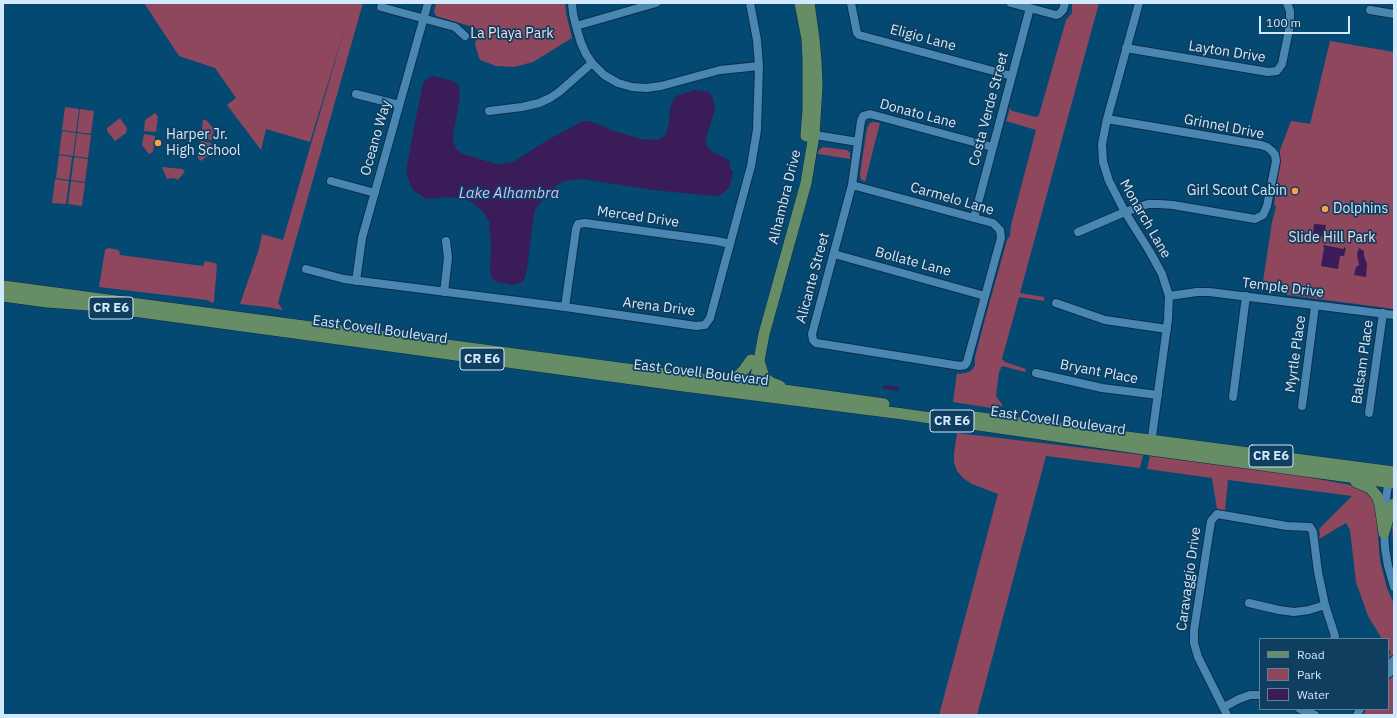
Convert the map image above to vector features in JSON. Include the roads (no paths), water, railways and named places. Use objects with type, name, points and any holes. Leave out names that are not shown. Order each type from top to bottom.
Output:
[{"type":"main road","name":"Alhambra Drive","points":[[800,3],[808,60],[810,135]]},
{"type":"main road","name":"Alhambra Drive","points":[[750,390],[755,360],[764,334],[806,183],[810,135],[817,86],[814,39],[808,3]]},
{"type":"main road","name":"East Covell Boulevard","points":[[3,286],[724,382],[750,390],[787,390],[1151,445],[1328,475],[1391,477]]},
{"type":"main road","name":"East Covell Boulevard","points":[[3,296],[47,302],[90,305],[750,390],[903,414],[1391,477]]},
{"type":"main road","points":[[724,382],[738,376],[755,360],[764,377],[770,382],[787,390]]},
{"type":"main road","points":[[1328,475],[1363,484],[1374,492],[1380,505],[1384,533]]},
{"type":"main road","points":[[1384,533],[1394,504]]},
{"type":"street","name":"Oceano Way","points":[[356,281],[362,238],[428,3]]},
{"type":"street","points":[[572,3],[573,14],[581,43],[592,63],[604,75],[618,83],[632,87],[646,88],[661,86],[720,70],[759,66]]},
{"type":"street","points":[[576,26],[656,3]]},
{"type":"street","name":"Arena Drive","points":[[306,269],[344,280],[565,307],[696,326],[705,325],[710,318],[751,166],[758,130],[759,66],[757,40],[750,3]]},
{"type":"street","name":"Eligio Lane","points":[[851,3],[857,32],[859,34],[1012,76]]},
{"type":"street","points":[[1011,3],[1056,15],[1063,10],[1065,3]]},
{"type":"street","name":"Monarch Lane","points":[[1139,3],[1107,119],[1102,144],[1103,162],[1109,181],[1125,212],[1162,274],[1169,296],[1167,329],[1151,445]]},
{"type":"street","name":"Layton Drive","points":[[1126,48],[1268,72],[1277,71],[1282,64],[1290,25],[1290,11],[1286,3]]},
{"type":"street","points":[[381,7],[455,27],[465,36]]},
{"type":"street","name":"Costa Verde Street","points":[[974,218],[1030,8]]},
{"type":"street","points":[[1370,10],[1394,14]]},
{"type":"street","points":[[489,111],[522,108],[550,98],[592,63]]},
{"type":"street","points":[[356,94],[399,105]]},
{"type":"street","name":"Donato Lane","points":[[858,142],[861,121],[864,116],[870,114],[992,147]]},
{"type":"street","name":"Grinnel Drive","points":[[1107,119],[1261,145],[1272,151],[1276,161],[1267,206],[1263,215],[1259,218],[1255,219],[1159,204],[1148,204],[1125,212]]},
{"type":"street","points":[[810,135],[858,142]]},
{"type":"street","name":"Alicante Street","points":[[858,142],[852,185],[813,328],[813,340],[816,343],[960,366],[965,365]]},
{"type":"street","points":[[331,181],[374,192]]},
{"type":"street","name":"Carmelo Lane","points":[[852,185],[993,223],[1000,230],[1001,238],[965,365]]},
{"type":"street","points":[[1078,232],[1125,212]]},
{"type":"street","name":"Merced Drive","points":[[565,307],[576,229],[578,224],[585,223],[730,244]]},
{"type":"street","points":[[444,292],[448,258],[446,241]]},
{"type":"street","name":"Bollate Lane","points":[[834,254],[985,296]]},
{"type":"street","name":"Temple Drive","points":[[1169,296],[1203,292],[1394,315]]},
{"type":"street","points":[[1233,397],[1246,296]]},
{"type":"street","points":[[1056,303],[1105,320],[1167,329]]},
{"type":"street","name":"Myrtle Place","points":[[1302,406],[1315,306]]},
{"type":"street","name":"Balsam Place","points":[[1370,414],[1383,313]]},
{"type":"street","name":"Bryant Place","points":[[1036,373],[1102,388],[1158,395]]},
{"type":"street","points":[[1391,477],[1383,520],[1388,566],[1394,587]]},
{"type":"street","name":"Caravaggio Drive","points":[[1225,711],[1198,657],[1194,643],[1194,630],[1211,521],[1216,514],[1286,526],[1310,527],[1313,532],[1318,572],[1325,605]]},
{"type":"street","points":[[1250,603],[1294,612],[1309,610],[1325,605],[1334,638]]},
{"type":"street","points":[[1225,711],[1239,699],[1250,695],[1259,695]]},
{"type":"street","points":[[1304,710],[1314,715]]},
{"type":"water","name":"Lake Alhambra","points":[[433,76],[453,81],[459,86],[460,97],[453,135],[453,141],[457,150],[463,154],[500,164],[513,162],[546,141],[583,121],[598,124],[614,131],[641,139],[658,140],[665,135],[669,124],[670,107],[676,96],[695,90],[709,92],[712,96],[715,107],[706,137],[707,146],[712,152],[730,162],[730,168],[733,172],[729,188],[721,195],[715,196],[652,190],[583,179],[563,182],[545,196],[535,210],[527,270],[524,280],[521,283],[511,285],[497,282],[492,279],[490,272],[491,243],[489,221],[483,212],[473,203],[464,199],[446,197],[431,199],[425,198],[413,190],[410,184],[406,171],[423,83],[428,78]]},
{"type":"water","points":[[1314,224],[1326,225],[1324,237],[1313,235]]},
{"type":"water","points":[[1323,245],[1344,249],[1344,247],[1346,248],[1344,256],[1340,256],[1338,269],[1321,266],[1324,248]]},
{"type":"water","points":[[1359,248],[1364,251],[1367,264],[1366,277],[1354,275],[1356,267],[1359,265],[1357,254]]},
{"type":"water","points":[[884,385],[899,387],[899,391],[883,389]]},
{"type":"place","name":"Harper Jr. High School","points":[[158,143]]},
{"type":"place","name":"Girl Scout Cabin","points":[[1295,191]]},
{"type":"place","name":"Dolphins","points":[[1325,209]]},
{"type":"park label","name":"La Playa Park","points":[[512,34]]},
{"type":"park label","name":"Slide Hill Park","points":[[1332,238]]}]
